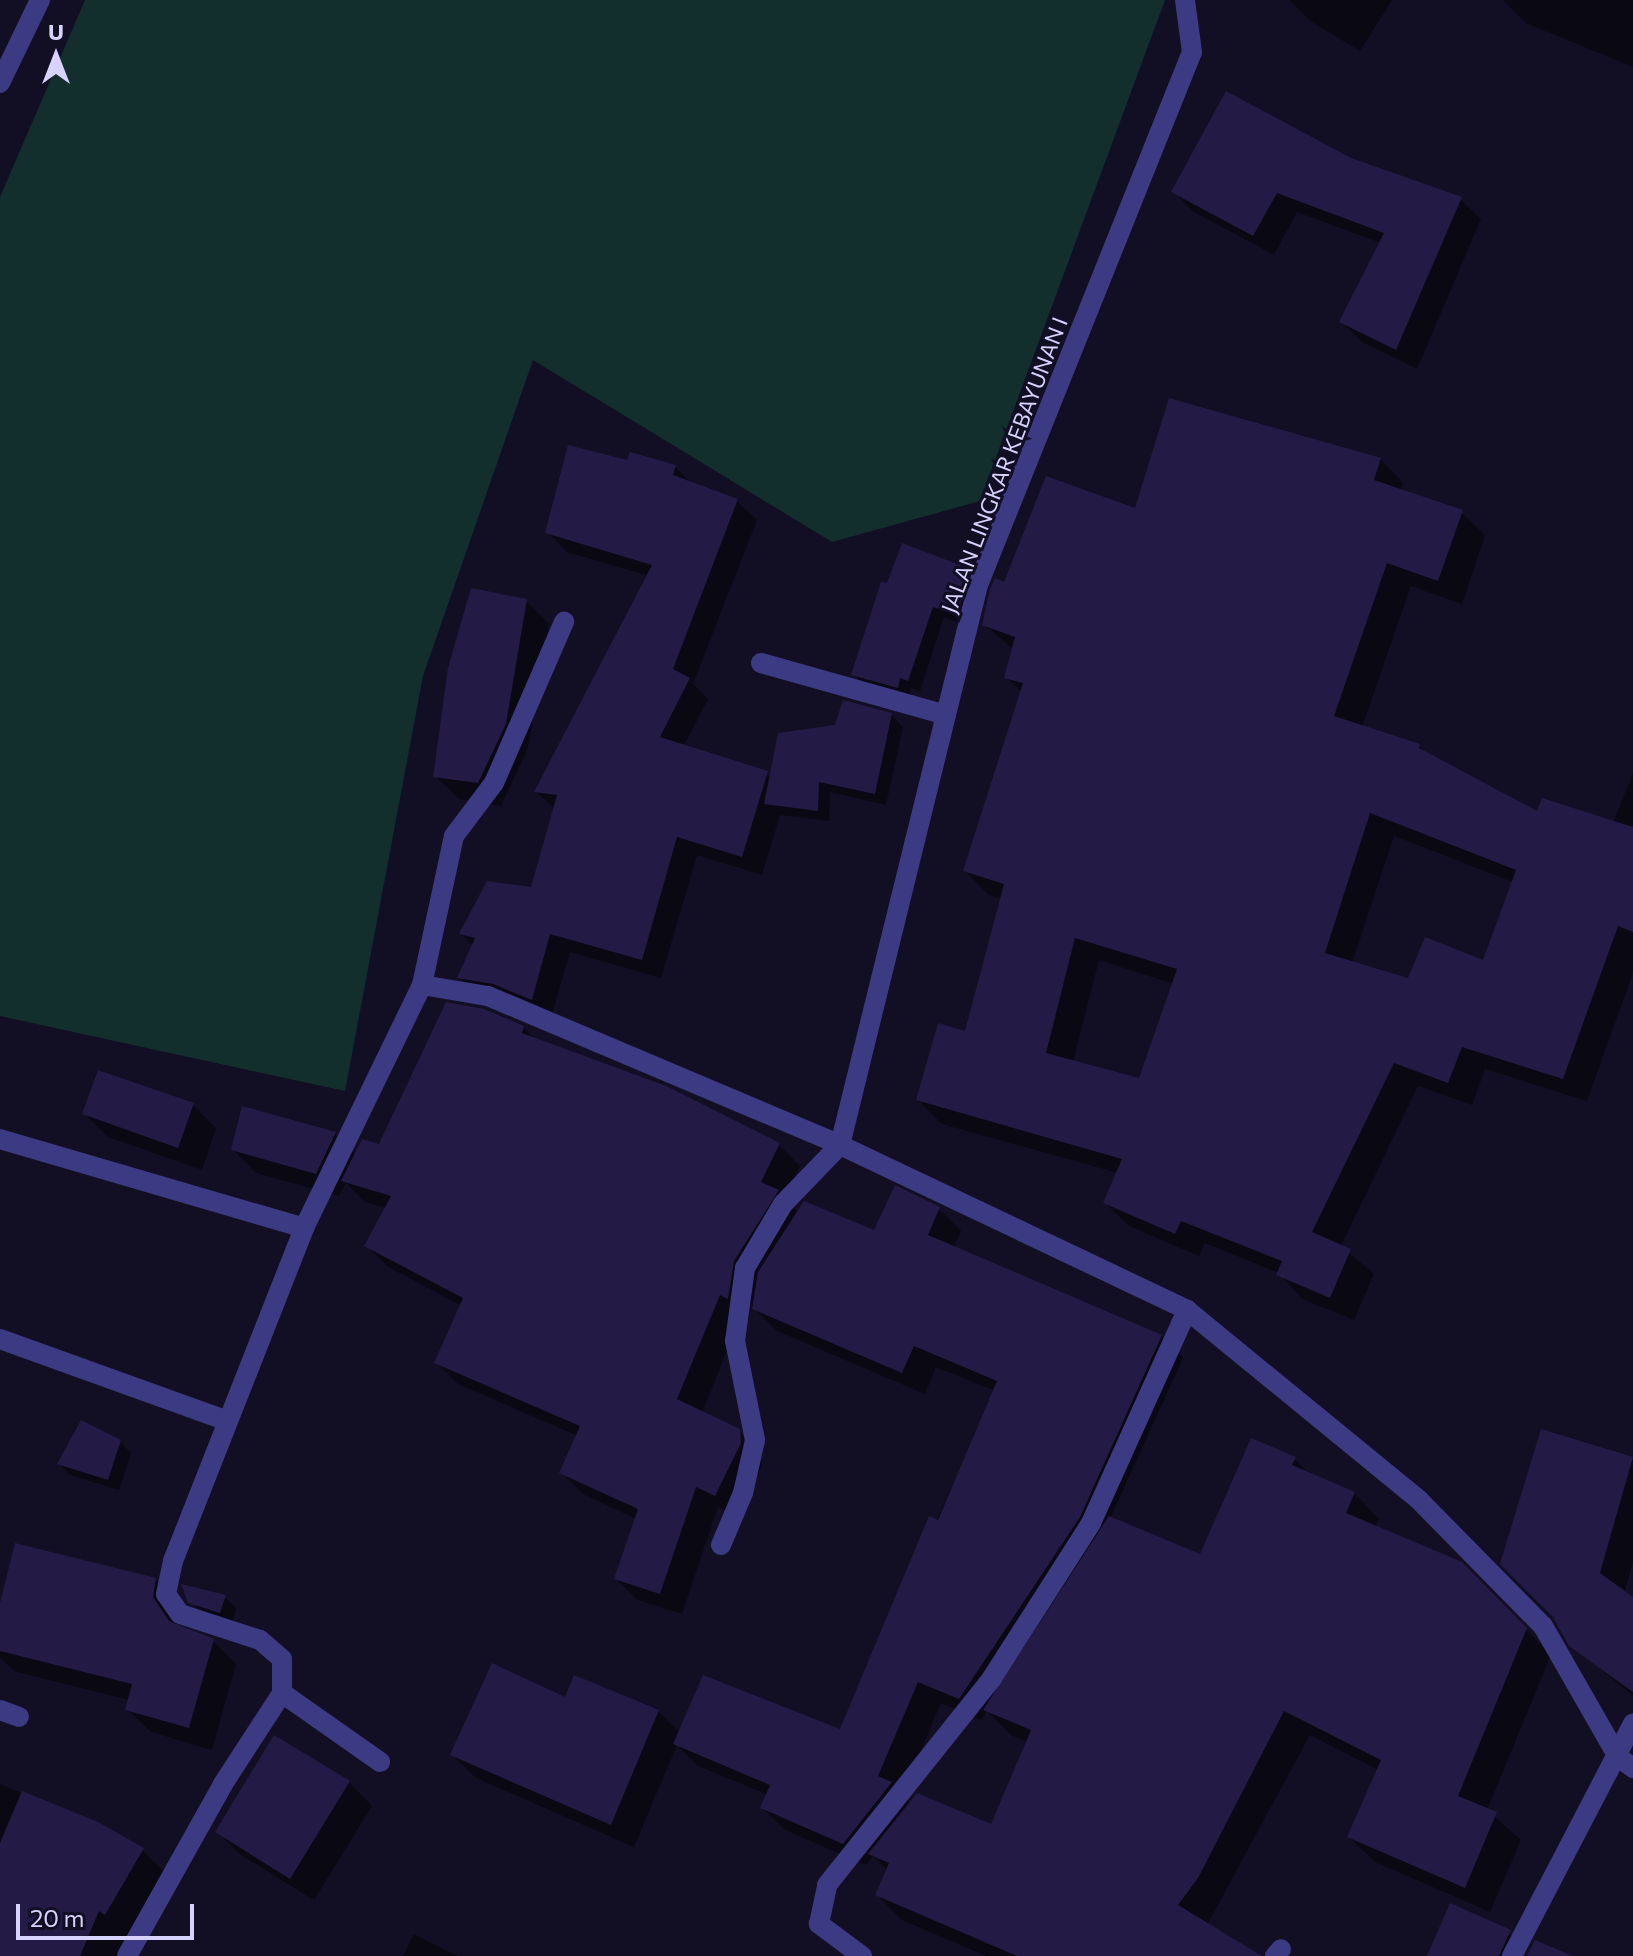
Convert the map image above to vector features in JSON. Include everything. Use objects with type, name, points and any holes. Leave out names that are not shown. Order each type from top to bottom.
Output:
[{"type":"street","points":[[0,83],[40,0]]},
{"type":"street","name":"JALAN LINGKAR KEBAYUNAN I","points":[[840,1145],[978,585],[1192,52],[1185,0]]},
{"type":"street","points":[[127,1956],[223,1784],[282,1693],[282,1659],[260,1640],[180,1614],[166,1594],[173,1561],[304,1228],[422,985],[454,836],[494,783],[564,622]]},
{"type":"street","points":[[761,663],[946,715]]},
{"type":"street","points":[[422,985],[488,996],[840,1145],[1187,1310],[1419,1500],[1543,1626],[1625,1762]]},
{"type":"street","points":[[0,1139],[304,1228]]},
{"type":"street","points":[[721,1545],[743,1493],[755,1440],[735,1341],[745,1268],[783,1204],[840,1145]]},
{"type":"street","points":[[862,1956],[819,1924],[827,1885],[992,1678],[1091,1523],[1187,1310]]},
{"type":"street","points":[[0,1339],[228,1421]]},
{"type":"street","points":[[282,1693],[380,1762]]},
{"type":"street","points":[[1512,1956],[1625,1762],[1633,1724]]},
{"type":"green space","points":[[85,0],[1165,0],[980,501],[832,542],[533,360],[423,676],[345,1091],[0,1016],[0,197]]},
{"type":"building","points":[[1226,91],[1351,158],[1462,197],[1396,350],[1339,322],[1384,233],[1277,193],[1253,236],[1171,192]]},
{"type":"building","points":[[1169,398],[1381,458],[1374,480],[1463,510],[1438,581],[1387,563],[1334,716],[1420,744],[1419,748],[1537,811],[1542,798],[1633,827],[1633,932],[1618,926],[1563,1079],[1462,1047],[1448,1083],[1394,1063],[1312,1232],[1351,1249],[1330,1298],[1276,1275],[1282,1261],[1181,1221],[1175,1234],[1103,1203],[1122,1159],[916,1100],[938,1023],[965,1031],[1004,884],[963,871],[1023,683],[1004,678],[1015,637],[982,625],[990,589],[995,578],[1004,582],[1046,476],[1135,508]],"holes":[[[1370,813],[1516,870],[1483,960],[1425,937],[1408,978],[1325,953]],[[1075,938],[1177,969],[1139,1078],[1046,1053]]]},
{"type":"building","points":[[568,445],[627,460],[630,452],[676,465],[673,475],[738,499],[673,669],[690,678],[660,737],[768,771],[742,857],[677,837],[642,960],[550,934],[532,1000],[493,984],[457,978],[475,938],[459,934],[487,881],[531,887],[557,795],[534,792],[652,565],[545,533]]},
{"type":"building","points":[[902,543],[970,569],[957,616],[933,607],[908,681],[900,678],[898,688],[851,675],[881,582],[887,583]]},
{"type":"building","points":[[471,588],[527,599],[506,724],[478,783],[433,777],[448,668]]},
{"type":"building","points":[[843,700],[892,713],[875,794],[819,782],[818,811],[764,804],[778,733],[835,725]]},
{"type":"building","points":[[446,1002],[484,1009],[524,1026],[522,1033],[666,1086],[780,1143],[761,1182],[779,1190],[734,1261],[728,1299],[720,1295],[677,1399],[740,1429],[741,1443],[715,1496],[696,1487],[660,1594],[614,1579],[638,1509],[559,1473],[580,1426],[434,1363],[463,1298],[364,1246],[391,1196],[341,1181],[362,1139],[379,1144]]},
{"type":"building","points":[[98,1070],[194,1103],[178,1148],[82,1114]]},
{"type":"building","points":[[242,1106],[336,1132],[316,1174],[231,1150]]},
{"type":"building","points":[[895,1185],[940,1207],[928,1235],[1162,1335],[1080,1517],[959,1699],[918,1682],[878,1776],[892,1782],[843,1844],[760,1808],[770,1785],[673,1744],[703,1675],[840,1729],[929,1516],[938,1520],[997,1381],[914,1346],[902,1373],[752,1309],[758,1272],[804,1201],[874,1230]]},
{"type":"building","points":[[81,1420],[121,1440],[108,1480],[57,1464]]},
{"type":"building","points":[[1541,1429],[1633,1457],[1600,1573],[1633,1597],[1633,1692],[1569,1646],[1553,1617],[1500,1564]]},
{"type":"building","points":[[1251,1438],[1296,1457],[1292,1465],[1355,1492],[1346,1513],[1462,1562],[1527,1628],[1458,1796],[1497,1812],[1465,1888],[1347,1837],[1381,1760],[1284,1711],[1198,1878],[1178,1905],[1262,1956],[1017,1956],[875,1895],[889,1863],[868,1854],[917,1793],[991,1824],[1031,1730],[983,1710],[1109,1516],[1200,1554]]},
{"type":"building","points":[[15,1543],[156,1578],[153,1597],[169,1621],[214,1639],[189,1728],[125,1710],[132,1684],[0,1651],[0,1603]]},
{"type":"building","points":[[181,1584],[226,1595],[220,1613],[188,1603]]},
{"type":"building","points":[[492,1663],[565,1697],[574,1675],[659,1710],[611,1825],[450,1755]]},
{"type":"building","points":[[274,1735],[350,1781],[290,1879],[215,1832]]},
{"type":"building","points":[[22,1791],[98,1822],[144,1848],[105,1915],[99,1911],[80,1956],[0,1956],[0,1843]]},
{"type":"building","points":[[1450,1903],[1511,1930],[1499,1956],[1427,1956]]},
{"type":"building","points":[[1535,1940],[1573,1956],[1527,1956]]}]
